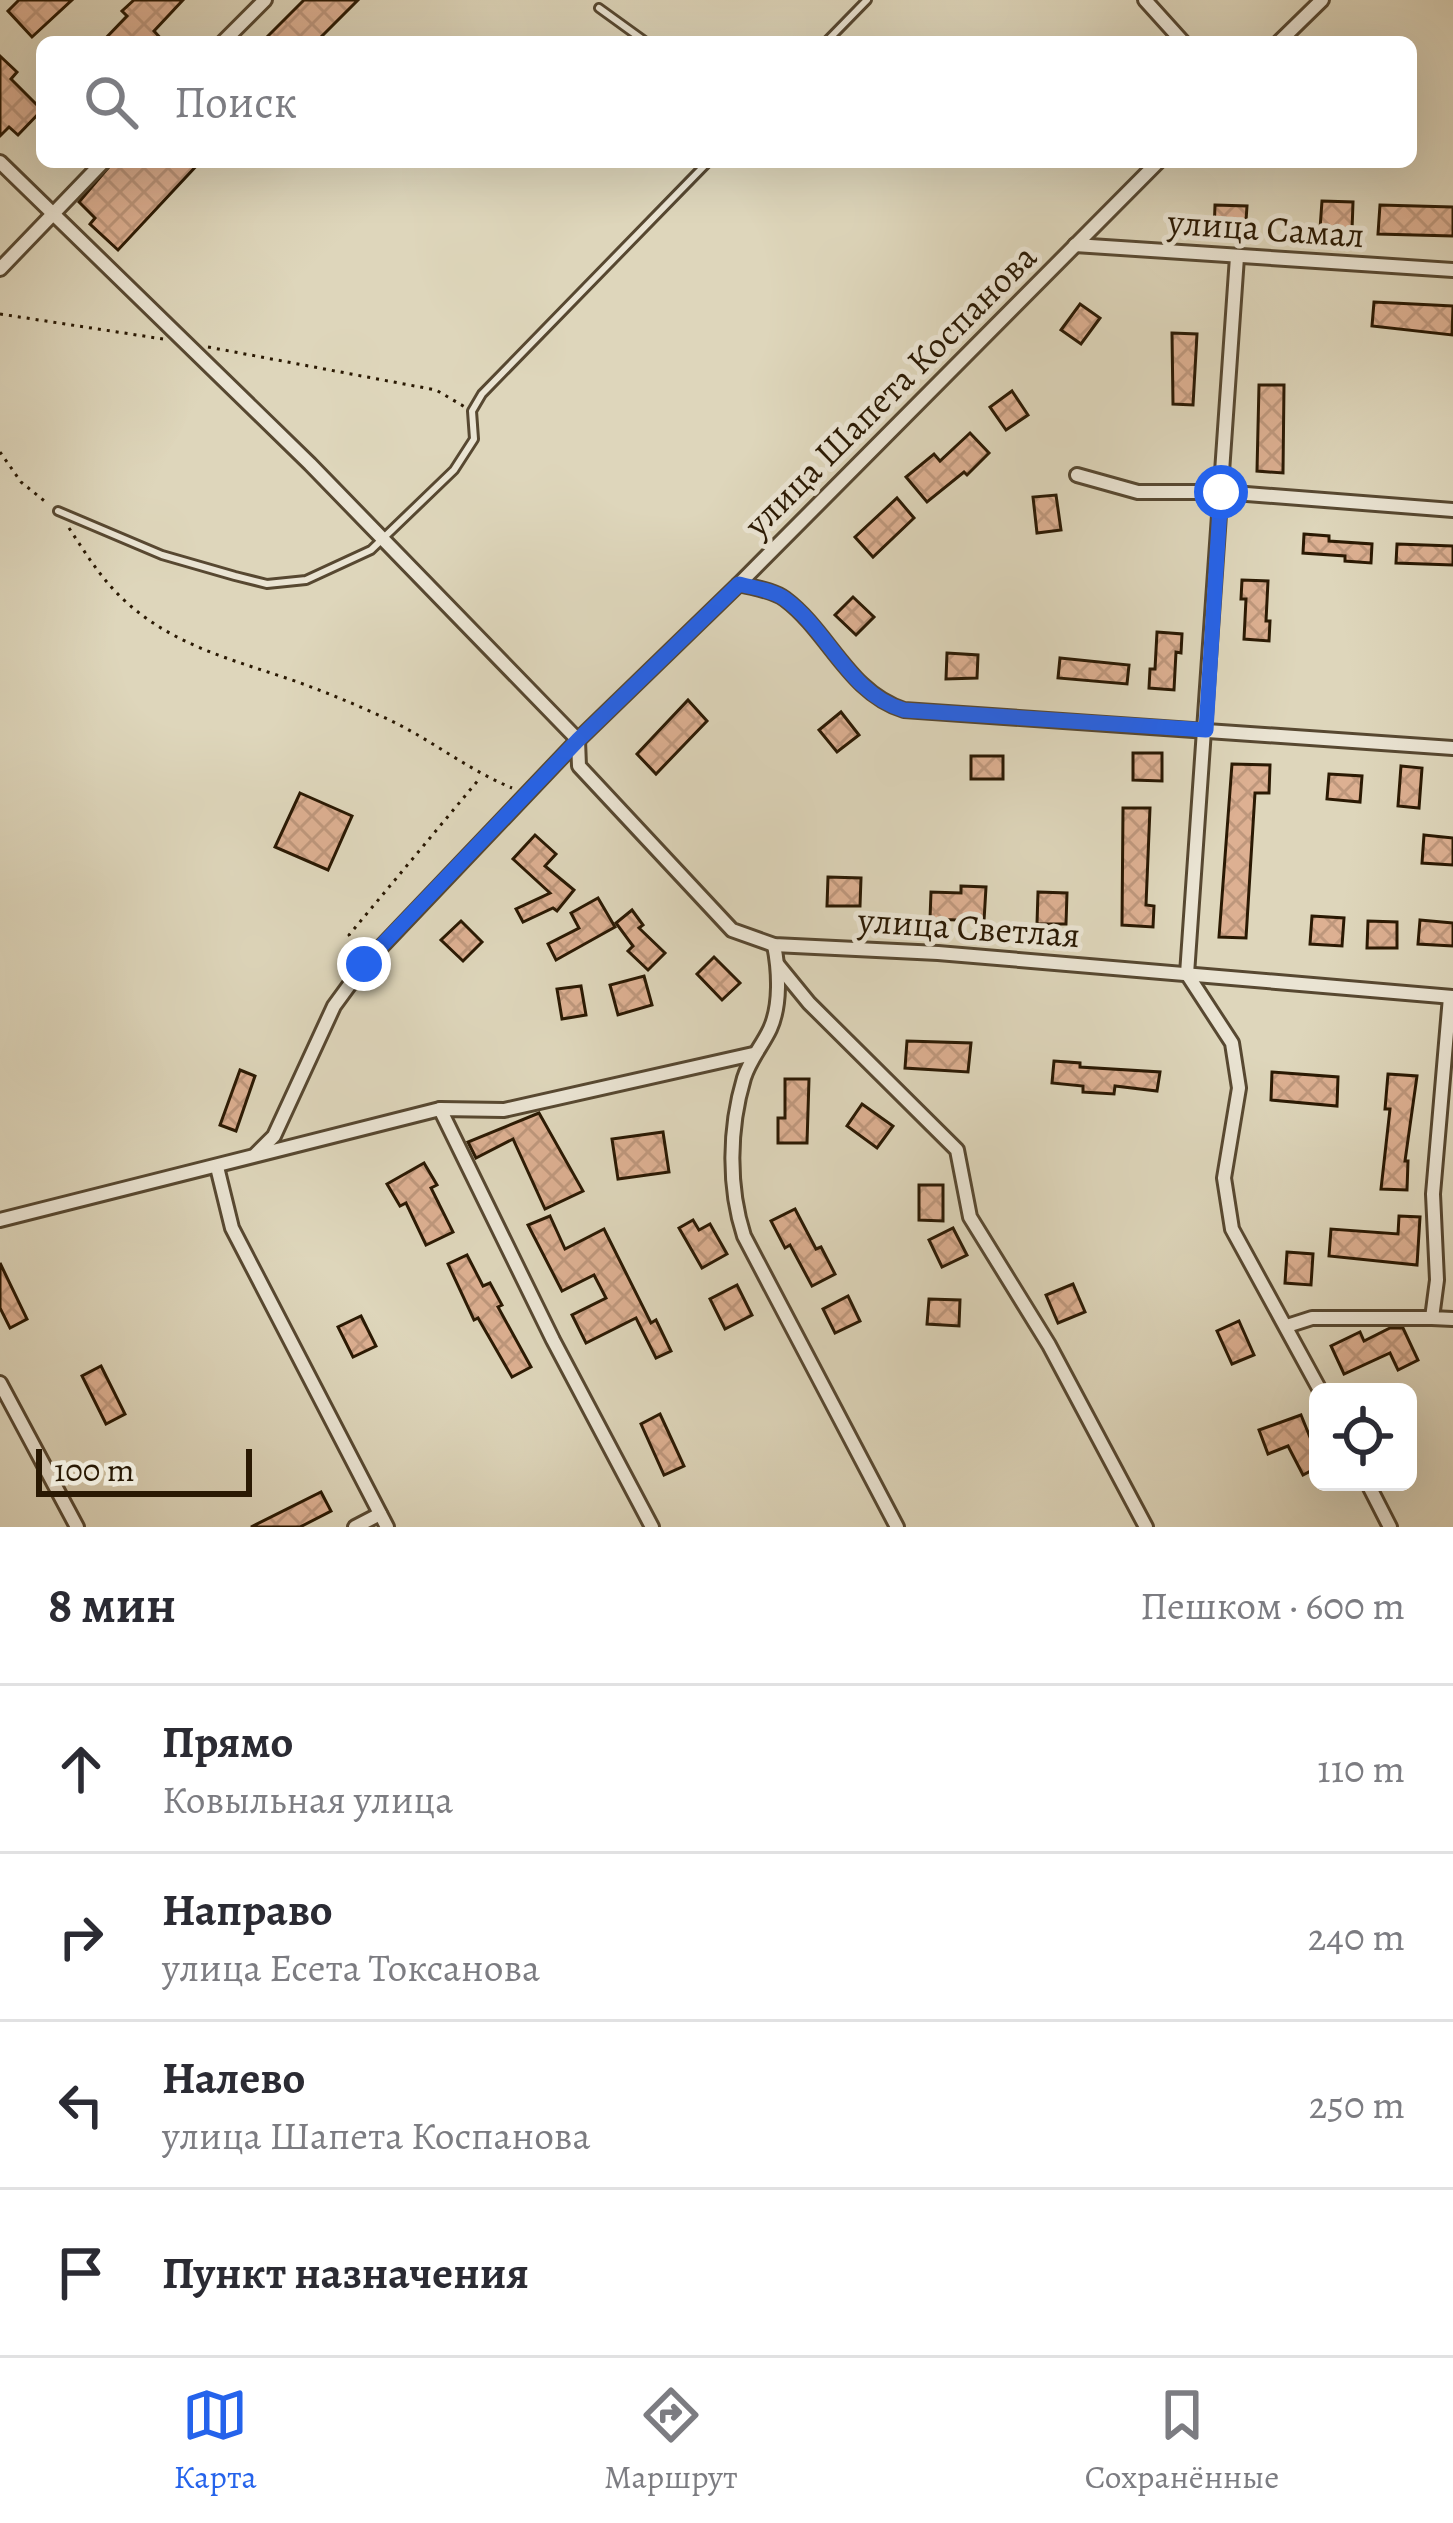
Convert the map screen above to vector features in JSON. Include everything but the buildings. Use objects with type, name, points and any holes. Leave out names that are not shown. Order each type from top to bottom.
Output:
[{"type":"street","points":[[229,36],[265,0]]},
{"type":"street","points":[[1145,0],[1178,36]]},
{"type":"street","points":[[1285,36],[1322,0]]},
{"type":"street","name":"улица Светлая","points":[[0,162],[383,538],[578,740],[579,766],[732,930],[774,945],[938,953],[1451,997]]},
{"type":"street","points":[[1,265],[97,168]]},
{"type":"street","name":"улица Шапета Коспанова","points":[[256,1154],[274,1136],[334,1006],[364,964],[578,740],[1152,168]]},
{"type":"street","name":"улица Самал","points":[[1075,245],[1453,270]]},
{"type":"street","points":[[1237,257],[1187,974],[1232,1043],[1239,1088],[1224,1178],[1232,1229],[1316,1383]]},
{"type":"street","points":[[1077,476],[1138,492],[1221,492],[1453,510]]},
{"type":"street","points":[[739,584],[782,595],[868,692],[904,710],[1453,748]]},
{"type":"street","points":[[774,945],[778,965],[775,1016],[753,1054],[737,1115],[732,1180],[736,1210],[744,1236],[898,1527]]},
{"type":"street","points":[[778,965],[809,1003],[957,1150],[970,1216],[1048,1345],[1146,1527]]},
{"type":"street","points":[[1432,1318],[1437,1280],[1433,1194],[1451,997]]},
{"type":"street","points":[[0,1220],[440,1109],[504,1110],[753,1054]]},
{"type":"street","points":[[440,1109],[553,1340],[652,1527]]},
{"type":"street","points":[[217,1166],[232,1228],[384,1521],[355,1527]]},
{"type":"street","points":[[1287,1326],[1312,1318],[1453,1319]]},
{"type":"street","points":[[2,1391],[77,1527]]},
{"type":"street","points":[[1372,1491],[1390,1527]]},
{"type":"lane","points":[[832,36],[867,0]]},
{"type":"lane","points":[[599,8],[638,36]]},
{"type":"lane","points":[[58,511],[162,555],[267,584],[306,580],[345,565],[383,538],[466,453],[474,439],[472,411],[495,379],[702,168]]},
{"type":"path","points":[[0,314],[184,342],[436,390],[472,411]]},
{"type":"path","points":[[0,452],[21,482],[58,511],[111,586],[172,636],[229,662],[289,679],[391,720],[482,776],[528,794]]},
{"type":"path","points":[[364,964],[349,935],[482,776]]},
{"type":"route","points":[[364,964],[578,740],[739,584],[782,595],[884,704],[904,710],[1206,730],[1221,492]]}]
